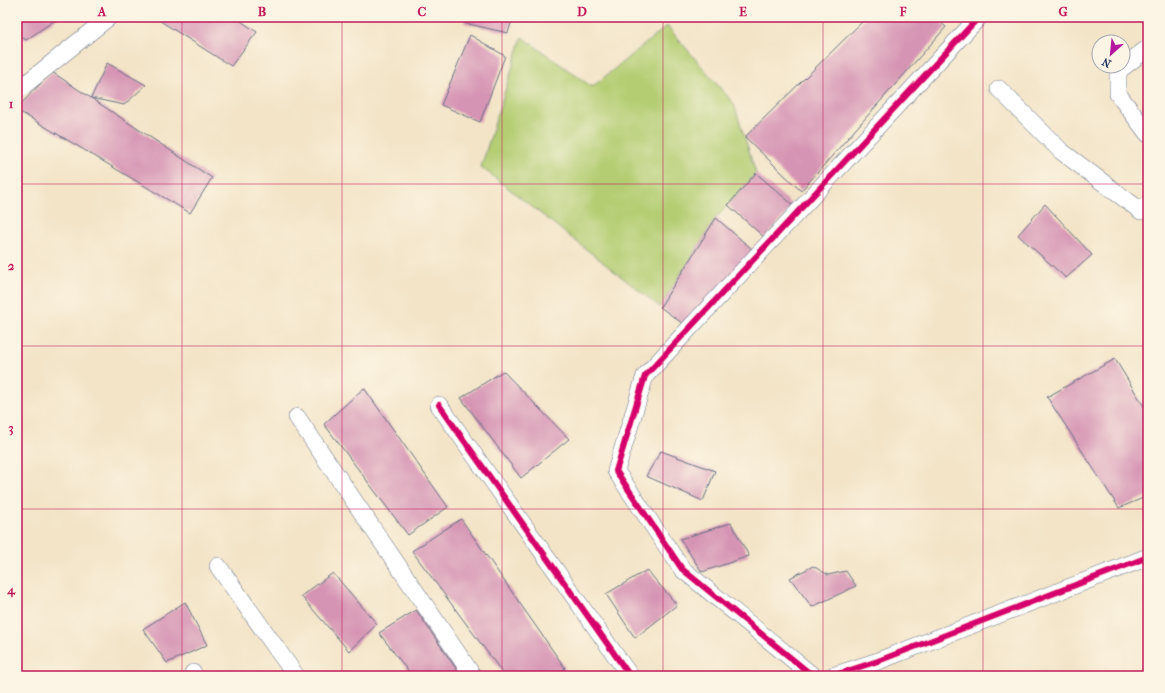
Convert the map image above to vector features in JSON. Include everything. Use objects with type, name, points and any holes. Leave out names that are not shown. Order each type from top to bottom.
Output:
[{"type":"street","points":[[17,90],[109,17]]},
{"type":"street","points":[[813,676],[682,569],[616,471],[645,376],[979,17]]},
{"type":"street","points":[[1148,48],[1118,71],[1118,94],[1148,134]]},
{"type":"street","points":[[999,89],[1067,155],[1141,211],[1148,204]]},
{"type":"street","points":[[439,405],[630,676]]},
{"type":"street","points":[[297,417],[473,676]]},
{"type":"street","points":[[832,676],[878,661],[1148,557]]},
{"type":"street","points":[[218,566],[296,676]]},
{"type":"green space","points":[[667,26],[734,104],[756,173],[716,218],[660,307],[481,167],[522,37],[592,87]]},
{"type":"building","points":[[17,17],[58,18],[26,40],[17,34]]},
{"type":"building","points":[[154,17],[235,17],[257,32],[231,66]]},
{"type":"building","points":[[466,17],[513,17],[508,33],[464,23]]},
{"type":"building","points":[[867,17],[935,17],[946,27],[801,191],[745,137]]},
{"type":"building","points":[[470,35],[505,56],[480,122],[441,105]]},
{"type":"building","points":[[107,63],[146,85],[124,105],[91,98]]},
{"type":"building","points":[[52,72],[212,178],[190,213],[17,110],[17,108]]},
{"type":"building","points":[[756,173],[793,205],[765,238],[728,205]]},
{"type":"building","points":[[1045,204],[1092,255],[1066,278],[1018,235]]},
{"type":"building","points":[[716,218],[753,250],[686,326],[660,307]]},
{"type":"building","points":[[1115,359],[1148,413],[1148,496],[1119,508],[1047,397]]},
{"type":"building","points":[[503,371],[569,439],[521,478],[461,398]]},
{"type":"building","points":[[364,388],[448,507],[408,535],[324,424]]},
{"type":"building","points":[[661,451],[715,471],[703,501],[646,476]]},
{"type":"building","points":[[461,519],[565,668],[557,676],[505,676],[412,551]]},
{"type":"building","points":[[731,523],[749,556],[702,572],[680,539]]},
{"type":"building","points":[[813,566],[828,575],[846,571],[856,586],[812,607],[790,578]]},
{"type":"building","points":[[647,570],[677,605],[635,638],[606,594]]},
{"type":"building","points":[[333,573],[377,624],[349,651],[301,596]]},
{"type":"building","points":[[185,602],[207,645],[167,663],[143,629]]},
{"type":"building","points":[[416,610],[461,676],[412,676],[379,633]]},
{"type":"cycle path","points":[[813,676],[682,569],[616,471],[645,376],[979,17]]},
{"type":"cycle path","points":[[439,405],[630,676]]},
{"type":"cycle path","points":[[832,676],[878,661],[1148,557]]}]
